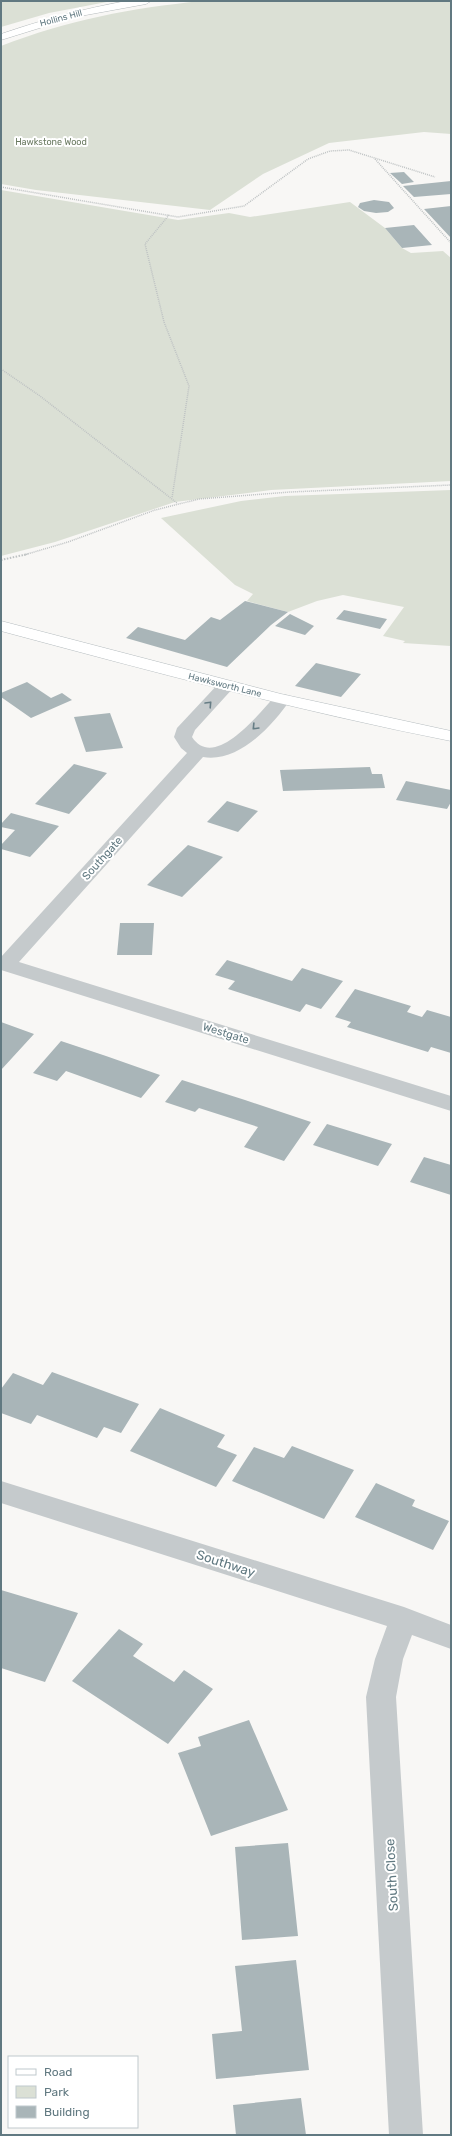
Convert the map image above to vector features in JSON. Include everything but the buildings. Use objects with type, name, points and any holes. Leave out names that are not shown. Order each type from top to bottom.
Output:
[{"type":"street","name":"Hollins Hill","points":[[1,37],[45,22],[90,11],[146,1]]},
{"type":"street","name":"Hawksworth Lane","points":[[1,626],[226,686],[381,722],[451,736]]},
{"type":"street","points":[[226,686],[186,728],[184,737],[187,745],[198,752],[212,752],[229,749],[239,744],[282,699]]},
{"type":"street","name":"Southgate","points":[[3,964],[198,752]]},
{"type":"street","name":"Westgate","points":[[3,964],[451,1104]]},
{"type":"street","name":"Southway","points":[[1,1492],[404,1619],[451,1637]]},
{"type":"street","name":"South Close","points":[[404,1619],[389,1659],[381,1697],[406,2135]]},
{"type":"path","points":[[1,187],[178,217],[244,206],[308,159],[330,151],[348,150],[435,177]]},
{"type":"path","points":[[374,158],[451,243]]},
{"type":"path","points":[[168,215],[145,244],[164,322],[189,386],[172,498]]},
{"type":"path","points":[[1,369],[40,396],[177,503]]},
{"type":"path","points":[[1,560],[62,543],[177,503],[283,492],[451,485]]},
{"type":"green space","points":[[1,1],[112,1],[49,13],[1,27]]},
{"type":"green space","name":"Hawkstone Wood","points":[[202,1],[451,1],[451,134],[424,132],[329,143],[263,174],[210,210],[36,190],[1,184],[1,46],[51,29],[100,16],[150,7]]},
{"type":"green space","points":[[1,190],[178,220],[229,213],[250,217],[350,202],[385,228],[402,248],[411,253],[443,251],[451,258],[451,481],[271,490],[175,502],[55,542],[1,556]]},
{"type":"green space","points":[[451,490],[451,646],[403,643],[405,641],[383,636],[404,607],[343,595],[317,601],[288,612],[247,601],[253,594],[235,585],[161,518],[241,501],[285,496]]}]
